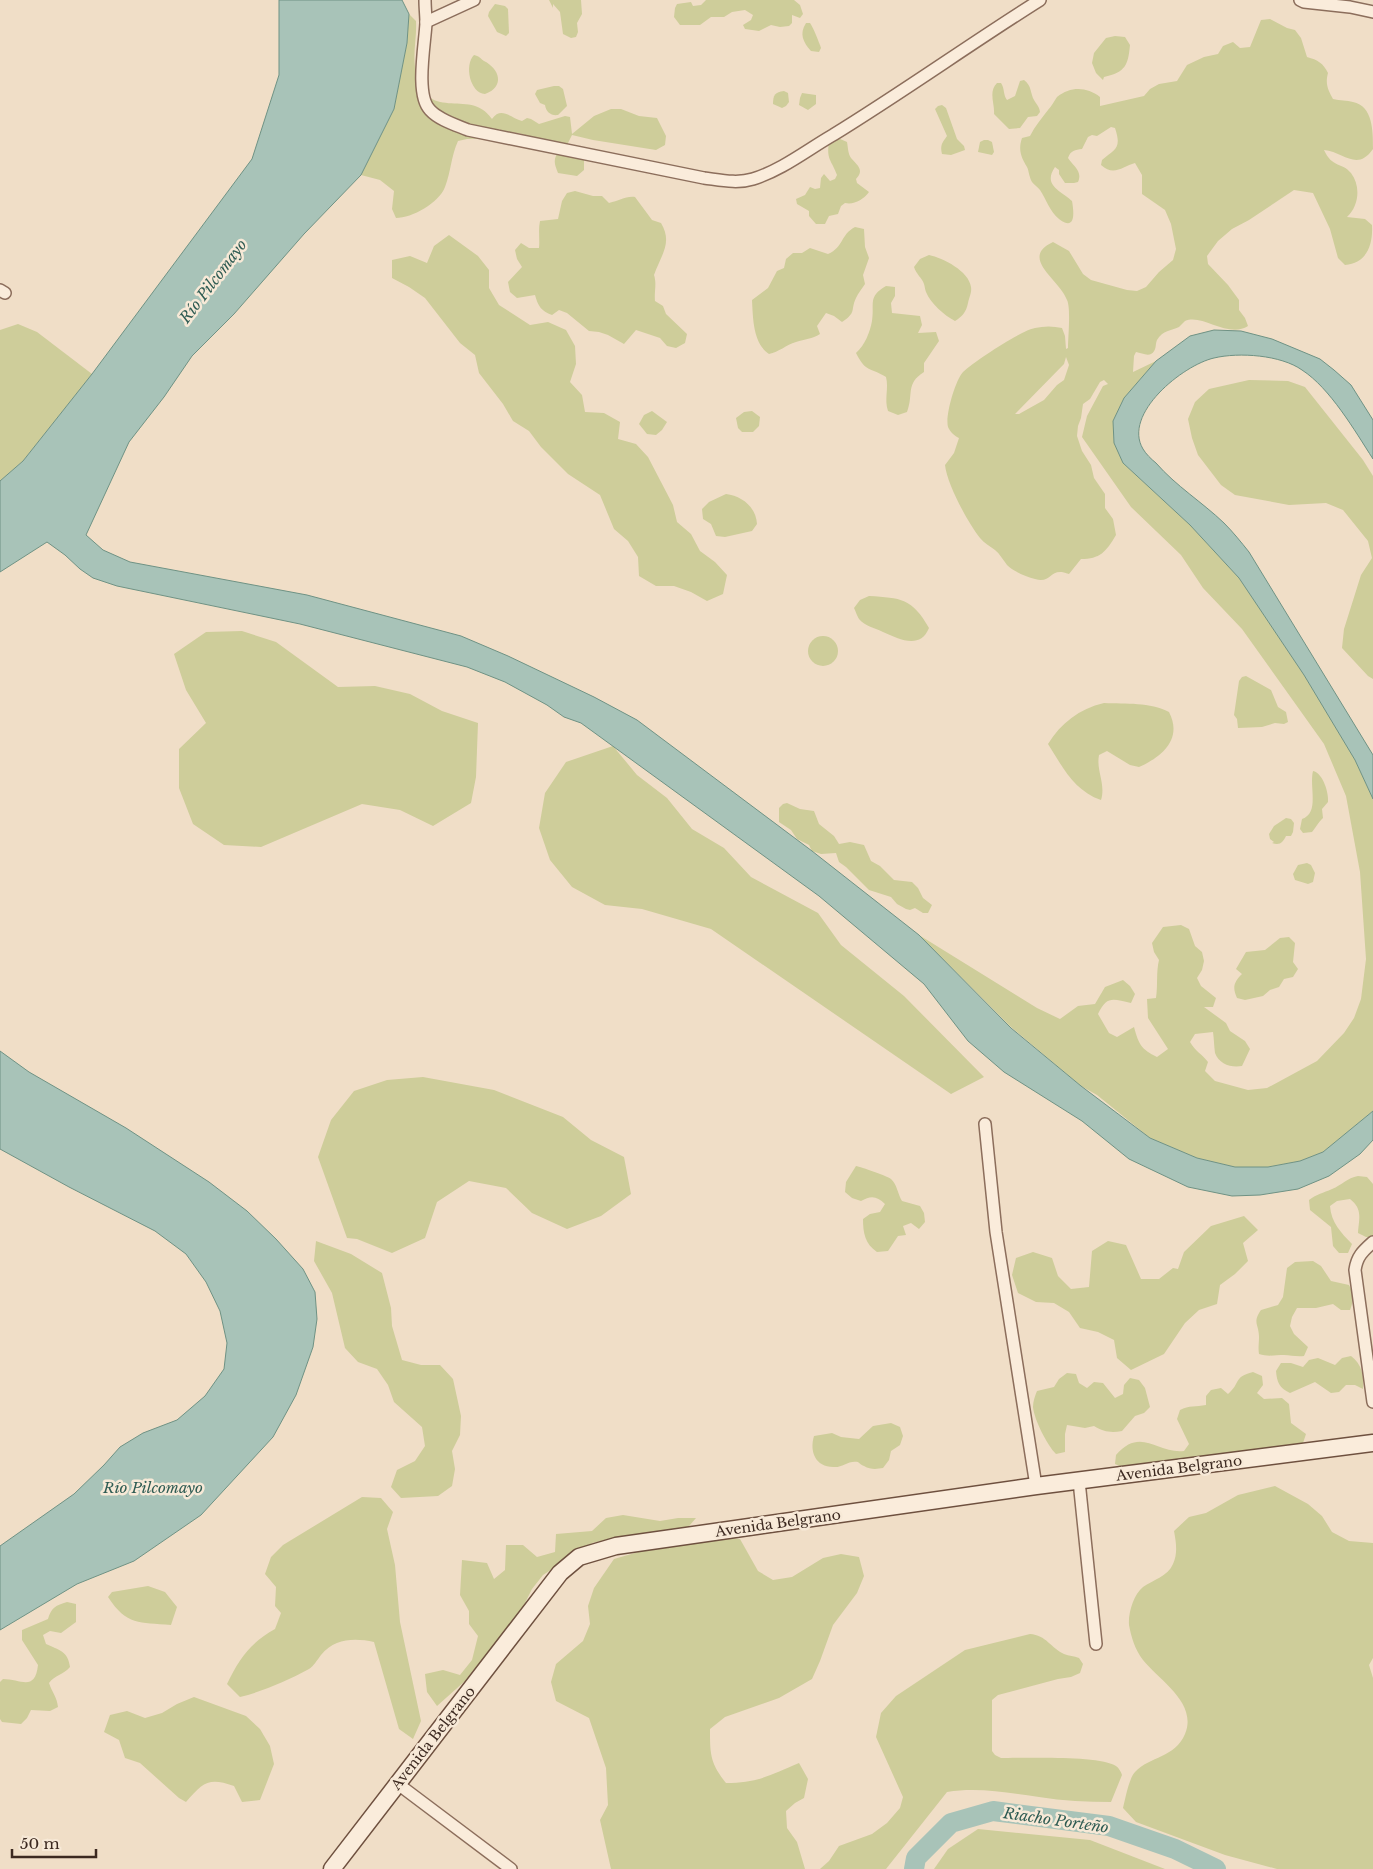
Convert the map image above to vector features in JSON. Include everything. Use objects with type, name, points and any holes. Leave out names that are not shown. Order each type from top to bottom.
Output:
[{"type":"street","points":[[425,0],[426,22],[422,76],[424,99],[430,110],[442,118],[468,130],[704,178],[738,182],[752,179],[774,170],[886,102],[1040,0]]},
{"type":"street","points":[[426,22],[474,0]]},
{"type":"street","points":[[1300,0],[1373,12]]},
{"type":"street","points":[[985,1124],[996,1232],[1036,1486]]},
{"type":"street","points":[[1373,1242],[1361,1252],[1355,1270],[1373,1402]]},
{"type":"street","name":"Avenida Belgrano","points":[[332,1869],[560,1573],[579,1557],[616,1546],[1078,1480],[1373,1443]]},
{"type":"street","points":[[1078,1480],[1096,1644]]},
{"type":"street","points":[[398,1784],[511,1869]]},
{"type":"shaded area","points":[[549,0],[581,0],[582,14],[577,23],[578,32],[576,37],[571,38],[563,34],[560,12],[553,4],[553,8]]},
{"type":"shaded area","points":[[706,0],[794,0],[800,5],[803,14],[800,18],[792,15],[792,23],[789,26],[771,25],[759,31],[745,29],[743,25],[751,20],[753,15],[745,10],[732,12],[724,17],[711,17],[700,25],[680,25],[674,17],[677,4],[691,2],[693,6],[701,5]]},
{"type":"shaded area","points":[[495,4],[505,6],[508,9],[509,33],[506,36],[497,32],[488,16]]},
{"type":"shaded area","points":[[409,14],[416,21],[415,67],[420,85],[428,96],[438,101],[472,105],[482,110],[492,119],[495,115],[503,113],[522,121],[527,118],[531,119],[539,124],[565,116],[570,117],[572,134],[594,116],[611,109],[621,109],[639,116],[657,118],[666,136],[665,145],[656,150],[572,135],[567,145],[584,156],[584,170],[577,176],[558,173],[555,162],[559,150],[555,144],[546,139],[535,139],[499,129],[495,138],[458,141],[442,193],[431,204],[417,212],[396,218],[392,209],[394,191],[380,180],[361,175],[394,109],[407,43]]},
{"type":"shaded area","points":[[1270,19],[1295,30],[1301,38],[1307,57],[1320,62],[1328,73],[1328,87],[1333,99],[1360,104],[1368,114],[1372,127],[1373,149],[1367,156],[1356,160],[1324,150],[1330,160],[1348,170],[1354,178],[1357,190],[1356,202],[1347,217],[1365,219],[1372,225],[1370,246],[1359,261],[1345,265],[1338,258],[1330,229],[1313,193],[1294,190],[1232,229],[1218,241],[1207,256],[1208,264],[1239,300],[1239,310],[1248,326],[1232,330],[1192,319],[1185,321],[1179,327],[1159,337],[1156,347],[1151,354],[1146,355],[1136,352],[1133,372],[1156,361],[1124,398],[1113,421],[1114,442],[1123,463],[1190,525],[1239,578],[1304,675],[1355,760],[1373,799],[1373,1111],[1323,1152],[1300,1161],[1268,1167],[1235,1167],[1197,1158],[1150,1138],[1097,1095],[1081,1086],[1011,1027],[919,935],[1037,1008],[1060,1019],[1078,1006],[1095,1004],[1105,987],[1123,980],[1135,994],[1131,1003],[1120,1000],[1108,1001],[1098,1014],[1109,1033],[1117,1037],[1134,1027],[1141,1046],[1157,1057],[1168,1049],[1148,1018],[1147,999],[1156,998],[1159,960],[1154,952],[1152,943],[1163,927],[1181,925],[1189,929],[1195,946],[1202,952],[1204,961],[1202,970],[1197,978],[1201,986],[1216,998],[1213,1007],[1204,1007],[1226,1023],[1230,1031],[1245,1041],[1250,1049],[1242,1066],[1234,1066],[1222,1062],[1217,1057],[1213,1032],[1195,1034],[1190,1042],[1208,1062],[1205,1071],[1215,1081],[1248,1090],[1267,1088],[1317,1061],[1344,1033],[1354,1018],[1361,999],[1366,959],[1360,872],[1346,796],[1324,744],[1242,629],[1203,588],[1181,555],[1131,507],[1082,437],[1087,416],[1103,386],[1108,384],[1104,380],[1100,382],[1090,399],[1083,404],[1077,436],[1082,451],[1091,465],[1094,478],[1105,494],[1105,508],[1113,519],[1116,535],[1102,553],[1093,558],[1081,559],[1069,574],[1058,572],[1041,580],[1024,575],[1007,565],[997,552],[980,538],[970,523],[954,492],[945,465],[954,453],[959,438],[950,431],[947,422],[954,390],[963,372],[998,347],[1035,328],[1062,328],[1066,349],[1068,348],[1068,304],[1063,292],[1040,262],[1040,255],[1044,248],[1053,242],[1069,251],[1083,274],[1091,280],[1137,291],[1146,287],[1173,260],[1176,249],[1171,224],[1165,210],[1142,194],[1142,175],[1135,163],[1118,170],[1110,170],[1101,165],[1102,160],[1116,148],[1118,140],[1115,128],[1111,127],[1097,136],[1092,135],[1088,137],[1082,149],[1070,153],[1068,158],[1077,169],[1079,175],[1078,182],[1065,183],[1059,174],[1059,170],[1055,167],[1051,179],[1052,183],[1072,201],[1073,219],[1068,223],[1056,216],[1040,190],[1032,182],[1021,153],[1022,138],[1030,136],[1036,125],[1062,93],[1079,89],[1090,91],[1100,97],[1100,106],[1144,96],[1150,89],[1159,84],[1177,81],[1187,65],[1204,57],[1218,54],[1223,46],[1233,42],[1240,48],[1250,47],[1261,20]],"holes":[[[1066,357],[1069,365],[1064,380],[1044,400],[1019,414],[1015,414],[1064,364]]]},
{"type":"shaded area","points":[[806,23],[810,23],[814,31],[821,48],[819,52],[811,51],[804,41],[802,34]]},
{"type":"shaded area","points":[[1115,36],[1125,37],[1130,45],[1127,63],[1117,73],[1104,77],[1103,80],[1096,73],[1092,63],[1094,53],[1106,38]]},
{"type":"shaded area","points":[[474,55],[489,64],[497,73],[498,83],[496,87],[485,94],[476,89],[470,78],[469,65]]},
{"type":"shaded area","points":[[1024,80],[1030,87],[1040,112],[1037,116],[1028,117],[1020,128],[1009,129],[994,114],[993,90],[997,83],[1001,83],[1007,100],[1015,96],[1020,81]]},
{"type":"shaded area","points":[[559,86],[563,89],[567,106],[558,115],[549,113],[545,105],[540,103],[535,94],[537,90]]},
{"type":"shaded area","points":[[784,91],[788,93],[789,102],[782,108],[773,104],[773,101],[774,96],[778,92]]},
{"type":"shaded area","points":[[802,93],[816,95],[816,104],[808,110],[799,105]]},
{"type":"shaded area","points":[[942,105],[946,108],[957,139],[964,146],[965,150],[951,155],[942,154],[941,151],[942,144],[947,136],[935,109]]},
{"type":"shaded area","points":[[838,138],[847,142],[850,156],[860,170],[859,176],[856,179],[857,183],[869,192],[858,201],[845,203],[841,206],[838,214],[829,216],[825,224],[816,224],[809,216],[809,211],[797,204],[796,199],[805,195],[810,187],[820,188],[821,178],[824,174],[830,181],[835,179],[837,175],[829,156],[828,148],[829,143]]},
{"type":"shaded area","points":[[984,140],[992,142],[994,152],[992,155],[978,152],[980,142]]},
{"type":"shaded area","points":[[575,191],[593,196],[602,196],[609,203],[635,197],[652,220],[661,223],[666,243],[654,275],[655,301],[663,306],[666,314],[687,334],[685,343],[676,348],[667,346],[660,338],[636,330],[624,344],[608,335],[589,331],[567,313],[559,310],[552,315],[545,312],[539,305],[535,295],[517,298],[510,292],[508,282],[522,267],[517,259],[515,250],[521,243],[529,248],[539,248],[540,221],[558,219],[562,201],[567,193]]},
{"type":"shaded area","points":[[855,227],[864,229],[865,247],[869,258],[863,275],[865,284],[857,296],[847,319],[842,322],[826,313],[817,326],[820,334],[792,343],[769,354],[760,344],[757,337],[752,300],[768,288],[777,271],[784,268],[786,259],[793,253],[802,253],[810,248],[828,254],[837,248],[850,230]]},
{"type":"shaded area","points":[[449,235],[478,256],[489,270],[489,288],[499,305],[530,325],[548,322],[566,330],[575,346],[576,364],[570,382],[582,395],[585,412],[604,413],[620,422],[618,439],[636,444],[648,457],[673,505],[677,522],[691,534],[700,551],[715,562],[727,575],[723,594],[707,601],[691,592],[674,586],[656,586],[639,576],[638,557],[628,541],[614,529],[600,495],[568,474],[541,447],[529,431],[513,421],[503,404],[479,373],[475,355],[460,343],[425,298],[392,278],[392,260],[410,256],[427,263],[434,246]]},
{"type":"shaded area","points":[[929,255],[954,266],[969,281],[971,291],[966,309],[955,321],[934,305],[914,267],[920,259]]},
{"type":"shaded area","points":[[886,286],[895,287],[895,296],[891,303],[892,313],[920,316],[922,325],[918,333],[936,332],[939,341],[924,363],[924,372],[918,376],[912,385],[907,412],[898,415],[888,411],[886,377],[866,367],[856,353],[870,330],[874,297]]},
{"type":"shaded area","points":[[18,324],[37,332],[92,374],[23,461],[0,481],[0,330]]},
{"type":"shaded area","points":[[1249,380],[1288,381],[1305,387],[1363,460],[1373,476],[1373,679],[1342,648],[1344,629],[1361,575],[1372,558],[1368,541],[1343,510],[1326,503],[1289,505],[1235,495],[1221,485],[1198,455],[1188,419],[1195,402],[1209,389]]},
{"type":"shaded area","points":[[652,411],[667,422],[656,435],[647,434],[639,424],[644,415]]},
{"type":"shaded area","points":[[752,411],[760,417],[759,426],[753,432],[742,432],[738,428],[736,418],[744,412]]},
{"type":"shaded area","points":[[726,494],[743,500],[754,512],[757,524],[752,531],[725,537],[716,536],[711,524],[703,519],[702,509],[709,502]]},
{"type":"shaded area","points":[[869,596],[898,599],[911,605],[929,628],[925,635],[915,641],[902,640],[864,623],[859,619],[854,608],[860,600]]},
{"type":"shaded area","points":[[242,631],[276,642],[338,687],[375,686],[410,694],[442,711],[478,723],[476,777],[471,803],[433,826],[400,810],[362,804],[261,847],[224,845],[193,824],[179,788],[179,749],[206,723],[186,690],[174,654],[206,632]]},
{"type":"shaded area","points":[[823,636],[834,640],[838,651],[834,662],[823,666],[812,662],[808,651],[812,640]]},
{"type":"shaded area","points":[[1246,676],[1271,690],[1278,707],[1286,712],[1288,722],[1262,727],[1238,728],[1237,719],[1234,715],[1239,681],[1242,677]]},
{"type":"shaded area","points":[[1104,703],[1138,704],[1162,709],[1169,712],[1173,722],[1173,731],[1172,739],[1168,746],[1155,758],[1139,767],[1130,765],[1107,751],[1099,755],[1098,761],[1102,788],[1101,800],[1083,791],[1076,784],[1048,744],[1065,723],[1079,713]]},
{"type":"shaded area","points":[[613,746],[637,775],[667,798],[692,829],[724,848],[751,877],[818,913],[841,945],[904,996],[984,1077],[951,1094],[711,929],[642,909],[605,905],[572,887],[550,860],[539,828],[545,793],[566,762]]},
{"type":"shaded area","points":[[1313,771],[1320,775],[1325,784],[1328,802],[1322,809],[1323,818],[1312,832],[1303,833],[1300,829],[1302,819],[1311,811],[1313,799]]},
{"type":"shaded area","points":[[787,803],[800,809],[814,811],[819,824],[834,836],[839,844],[850,842],[864,845],[871,861],[880,866],[894,880],[912,882],[918,888],[923,898],[932,905],[928,913],[923,913],[915,908],[906,909],[897,904],[891,897],[869,890],[839,862],[836,853],[821,854],[812,851],[809,845],[797,839],[791,830],[779,822],[779,808]]},
{"type":"shaded area","points":[[1286,818],[1291,819],[1294,823],[1291,836],[1286,836],[1279,844],[1272,843],[1274,842],[1270,839],[1269,834],[1274,826]]},
{"type":"shaded area","points":[[1307,863],[1311,865],[1315,873],[1313,882],[1308,884],[1295,880],[1293,874],[1298,865]]},
{"type":"shaded area","points":[[1289,937],[1295,943],[1293,962],[1298,969],[1293,977],[1284,979],[1279,987],[1270,990],[1263,996],[1245,1000],[1237,998],[1235,985],[1242,974],[1236,969],[1246,952],[1265,950],[1280,938]]},
{"type":"shaded area","points":[[423,1077],[494,1090],[563,1117],[591,1140],[624,1157],[631,1194],[601,1216],[567,1229],[532,1213],[506,1188],[469,1181],[437,1202],[425,1238],[392,1253],[357,1239],[347,1238],[318,1157],[331,1120],[354,1091],[387,1080]]},
{"type":"shaded area","points":[[856,1166],[891,1179],[902,1201],[920,1206],[924,1213],[925,1222],[919,1229],[911,1223],[903,1226],[906,1235],[898,1236],[888,1251],[877,1252],[873,1249],[865,1238],[863,1224],[863,1219],[870,1214],[880,1212],[885,1204],[874,1197],[861,1201],[852,1198],[845,1192],[846,1182]]},
{"type":"shaded area","points":[[1358,1176],[1367,1177],[1373,1184],[1373,1237],[1366,1237],[1358,1233],[1359,1210],[1350,1199],[1337,1201],[1330,1206],[1332,1217],[1340,1231],[1352,1244],[1348,1253],[1339,1253],[1333,1246],[1331,1227],[1310,1210],[1309,1200]]},
{"type":"shaded area","points":[[1244,1216],[1258,1230],[1243,1243],[1248,1261],[1220,1285],[1217,1304],[1199,1310],[1185,1323],[1164,1354],[1131,1370],[1117,1358],[1114,1340],[1098,1332],[1080,1328],[1069,1312],[1054,1303],[1036,1302],[1018,1293],[1012,1275],[1016,1258],[1033,1252],[1052,1258],[1058,1276],[1071,1289],[1089,1287],[1092,1251],[1108,1241],[1126,1245],[1141,1279],[1159,1279],[1173,1268],[1178,1269],[1184,1252],[1211,1226]]},
{"type":"shaded area","points":[[316,1241],[351,1254],[382,1273],[391,1308],[392,1326],[402,1360],[421,1365],[440,1365],[453,1379],[461,1416],[460,1435],[452,1451],[455,1469],[452,1486],[438,1496],[401,1498],[391,1487],[397,1470],[415,1461],[425,1446],[422,1427],[394,1402],[388,1385],[377,1369],[358,1362],[345,1348],[332,1293],[314,1261]]},
{"type":"shaded area","points":[[1313,1261],[1321,1266],[1331,1281],[1349,1285],[1353,1297],[1350,1310],[1341,1310],[1333,1304],[1316,1308],[1297,1308],[1290,1326],[1294,1334],[1308,1347],[1304,1356],[1268,1356],[1259,1354],[1259,1333],[1256,1321],[1258,1314],[1261,1310],[1278,1305],[1283,1297],[1287,1268],[1295,1262]]},
{"type":"shaded area","points":[[1351,1356],[1358,1363],[1362,1371],[1363,1389],[1355,1385],[1346,1385],[1339,1392],[1331,1393],[1315,1382],[1290,1393],[1281,1387],[1278,1381],[1276,1371],[1281,1363],[1291,1363],[1303,1367],[1309,1360],[1318,1358],[1335,1365],[1342,1358]]},
{"type":"shaded area","points":[[1253,1372],[1262,1376],[1263,1385],[1257,1393],[1264,1399],[1282,1398],[1289,1404],[1291,1423],[1306,1434],[1303,1443],[1295,1448],[1124,1468],[1115,1464],[1116,1455],[1133,1443],[1149,1443],[1174,1451],[1184,1451],[1189,1444],[1177,1419],[1180,1410],[1206,1405],[1206,1396],[1211,1390],[1221,1388],[1228,1394],[1242,1376]]},
{"type":"shaded area","points":[[1067,1373],[1076,1374],[1079,1383],[1087,1388],[1094,1382],[1103,1383],[1115,1398],[1123,1394],[1124,1385],[1130,1378],[1139,1380],[1145,1388],[1150,1407],[1144,1413],[1135,1416],[1122,1431],[1111,1432],[1094,1426],[1085,1428],[1067,1425],[1065,1452],[1056,1454],[1038,1425],[1033,1403],[1037,1391],[1054,1387],[1059,1379]]},
{"type":"shaded area","points":[[891,1423],[900,1427],[903,1436],[900,1445],[891,1451],[889,1460],[883,1468],[869,1468],[858,1462],[838,1467],[828,1467],[819,1462],[813,1453],[814,1436],[832,1433],[841,1437],[859,1439],[873,1426]]},
{"type":"shaded area","points":[[1275,1486],[1308,1504],[1322,1516],[1332,1532],[1349,1541],[1373,1543],[1373,1658],[1369,1665],[1373,1678],[1373,1869],[1277,1869],[1225,1855],[1136,1822],[1123,1808],[1129,1784],[1135,1772],[1175,1748],[1181,1742],[1188,1723],[1182,1702],[1143,1660],[1132,1638],[1129,1625],[1134,1599],[1143,1587],[1164,1575],[1171,1568],[1176,1552],[1174,1531],[1189,1517],[1206,1513],[1238,1495]]},
{"type":"shaded area","points":[[362,1497],[381,1498],[393,1512],[387,1529],[395,1565],[400,1622],[421,1721],[413,1739],[399,1729],[374,1642],[353,1640],[339,1642],[327,1649],[309,1669],[249,1695],[240,1697],[227,1684],[246,1652],[266,1634],[275,1629],[281,1613],[275,1606],[276,1587],[265,1574],[271,1557],[283,1545]]},
{"type":"shaded area","points":[[623,1515],[660,1521],[696,1518],[683,1533],[627,1535],[592,1543],[579,1557],[560,1564],[543,1575],[532,1589],[515,1623],[500,1637],[465,1681],[437,1706],[427,1692],[425,1674],[443,1670],[460,1675],[472,1660],[478,1636],[469,1624],[469,1611],[460,1595],[462,1560],[487,1563],[494,1579],[505,1570],[506,1545],[523,1545],[537,1557],[555,1552],[556,1534],[592,1531],[606,1518]]},
{"type":"shaded area","points":[[721,1537],[740,1539],[758,1571],[773,1580],[792,1577],[823,1558],[841,1554],[859,1557],[864,1576],[857,1593],[833,1625],[812,1679],[779,1698],[725,1717],[710,1729],[712,1758],[717,1770],[726,1783],[755,1780],[799,1763],[808,1779],[804,1798],[786,1811],[787,1828],[797,1842],[805,1869],[611,1869],[600,1820],[608,1805],[606,1768],[589,1718],[556,1701],[551,1682],[556,1664],[583,1641],[590,1624],[588,1606],[594,1588],[614,1559],[666,1544]]},
{"type":"shaded area","points":[[148,1586],[165,1592],[177,1607],[171,1625],[135,1621],[128,1618],[121,1613],[108,1597],[112,1592]]},
{"type":"shaded area","points":[[67,1602],[76,1604],[76,1622],[61,1633],[50,1631],[43,1635],[46,1644],[65,1654],[69,1662],[70,1667],[49,1683],[56,1697],[58,1707],[50,1711],[31,1710],[21,1724],[2,1722],[0,1719],[0,1682],[3,1679],[30,1681],[34,1679],[38,1665],[22,1640],[22,1630],[48,1619],[54,1608]]},
{"type":"shaded area","points":[[1030,1634],[1044,1639],[1064,1654],[1079,1658],[1083,1664],[1080,1673],[1071,1677],[998,1695],[992,1700],[992,1751],[1001,1758],[1079,1759],[1107,1762],[1116,1766],[1122,1775],[1111,1802],[1066,1800],[982,1790],[947,1792],[886,1869],[820,1869],[829,1861],[839,1846],[872,1834],[887,1823],[900,1808],[903,1797],[876,1737],[881,1713],[896,1696],[965,1650]]},
{"type":"shaded area","points":[[194,1697],[246,1716],[260,1729],[270,1746],[274,1764],[260,1800],[242,1802],[234,1786],[212,1782],[202,1786],[186,1802],[140,1763],[125,1758],[119,1740],[104,1732],[110,1715],[127,1711],[145,1718],[162,1713]]},
{"type":"shaded area","points":[[978,1829],[1090,1840],[1165,1869],[934,1869],[948,1849]]},
{"type":"water","points":[[279,0],[402,0],[409,14],[407,43],[394,109],[361,175],[304,234],[234,314],[192,356],[164,397],[129,442],[86,535],[103,550],[130,562],[307,595],[461,636],[594,697],[637,720],[812,851],[919,935],[1011,1028],[1081,1086],[1150,1138],[1197,1158],[1235,1167],[1268,1167],[1300,1161],[1323,1152],[1373,1111],[1373,1140],[1360,1154],[1329,1176],[1298,1189],[1260,1195],[1232,1196],[1188,1187],[1129,1159],[1082,1121],[1004,1072],[968,1041],[924,984],[819,896],[581,723],[564,717],[547,705],[505,682],[467,667],[300,624],[117,586],[93,578],[47,542],[0,572],[0,481],[23,461],[92,374],[252,159],[279,75]]},
{"type":"water","points":[[1214,330],[1241,331],[1272,339],[1320,359],[1351,385],[1373,420],[1373,459],[1332,399],[1302,370],[1272,358],[1235,355],[1201,362],[1172,381],[1148,407],[1141,421],[1139,435],[1143,449],[1149,456],[1172,479],[1224,523],[1249,552],[1373,755],[1373,799],[1355,760],[1304,675],[1239,578],[1190,525],[1123,463],[1114,443],[1113,421],[1124,398],[1156,361],[1190,336]]},
{"type":"water","name":"Río Pilcomayo","points":[[0,1051],[29,1072],[126,1128],[209,1182],[247,1211],[303,1269],[315,1292],[317,1319],[313,1347],[296,1395],[273,1437],[201,1515],[134,1561],[77,1584],[0,1630],[0,1546],[74,1494],[120,1447],[143,1433],[177,1420],[205,1396],[224,1369],[227,1343],[220,1311],[206,1282],[186,1254],[155,1231],[0,1149]]},
{"type":"waterway","name":"Riacho Porteño","points":[[914,1869],[916,1858],[951,1823],[993,1811],[1109,1826],[1175,1849],[1216,1869]]}]
